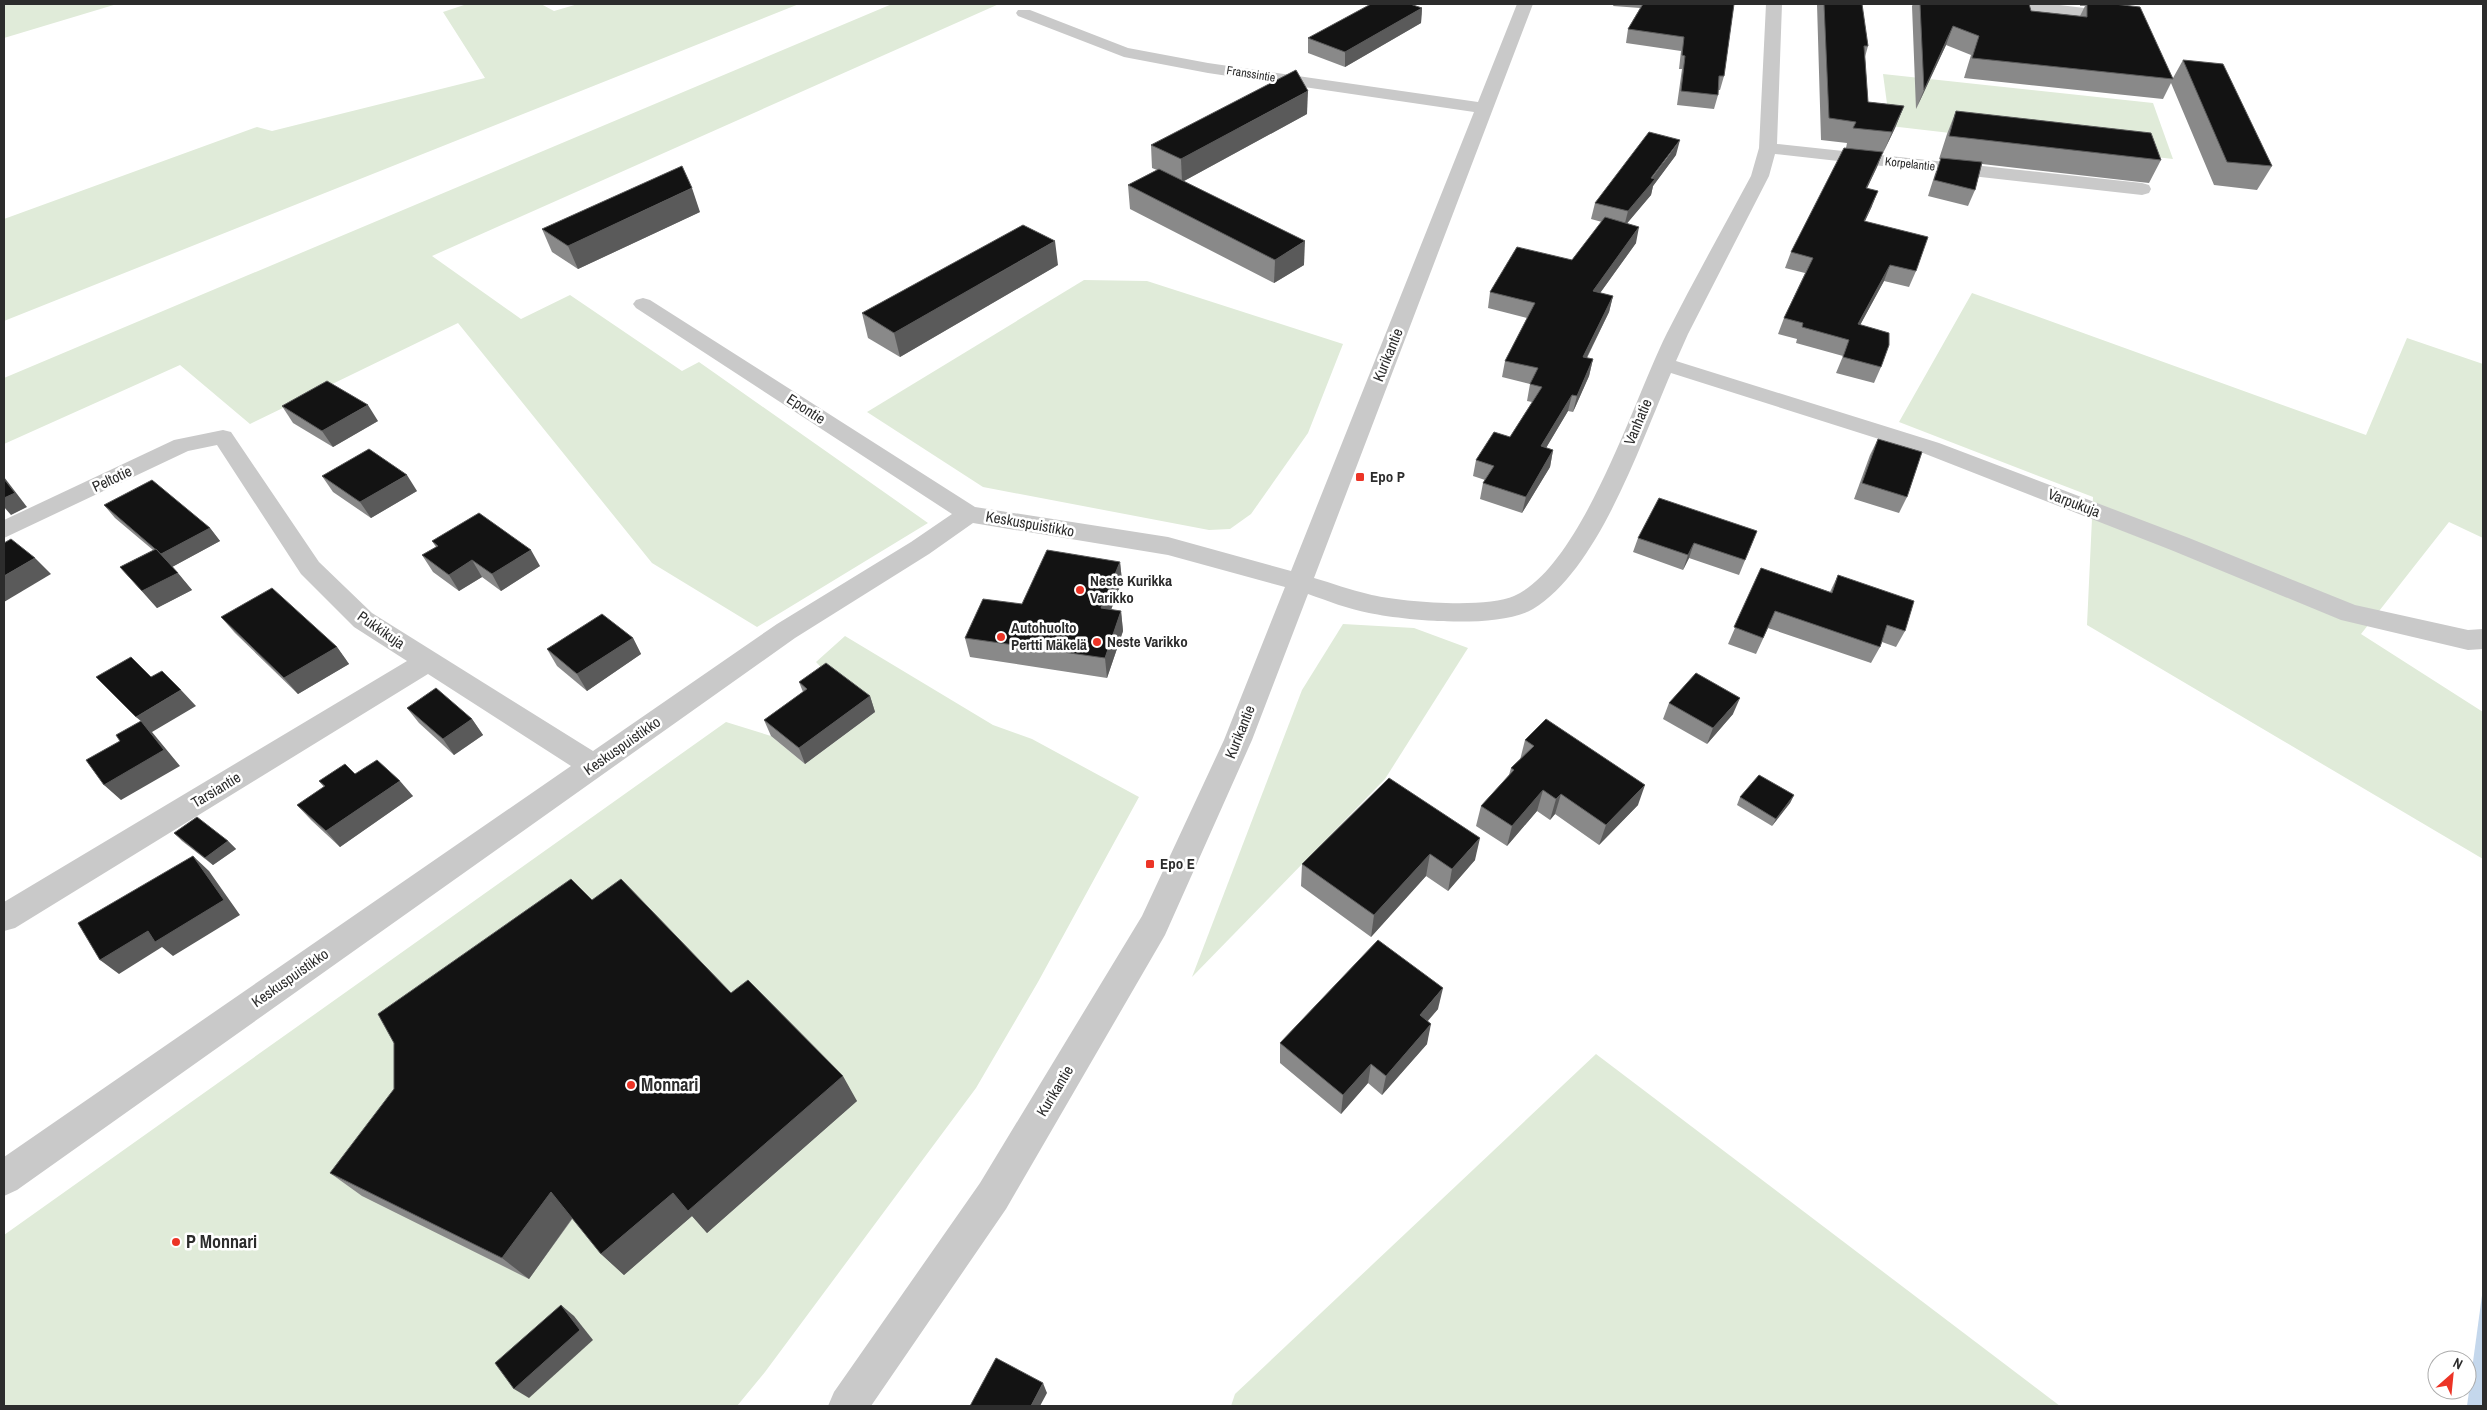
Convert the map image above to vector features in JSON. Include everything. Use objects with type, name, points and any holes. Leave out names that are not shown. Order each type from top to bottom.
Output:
[{"type":"street","name":"Kurikantie","points":[[848,1406],[993,1196],[1154,925],[1238,740],[1298,582],[1525,4]]},
{"type":"street","name":"Vanhatie","points":[[1298,582],[1369,604],[1434,611],[1488,613],[1523,603],[1551,582],[1582,542],[1618,470],[1664,364],[1760,176],[1768,148],[1774,4]]},
{"type":"street","points":[[2018,4],[2130,19]]},
{"type":"street","name":"Franssintie","points":[[1024,13],[1124,52],[1208,68],[1485,108]]},
{"type":"street","name":"Korpelantie","points":[[1768,148],[2142,189]]},
{"type":"street","name":"Epontie","points":[[643,304],[969,514]]},
{"type":"street","name":"Varpukuja","points":[[1664,364],[1930,448],[2180,544],[2350,613],[2468,640],[2483,639]]},
{"type":"street","name":"Peltotie","points":[[4,530],[182,445],[223,437]]},
{"type":"street","name":"Pukkikuja","points":[[223,437],[310,568],[363,620],[594,766]]},
{"type":"street","name":"Keskuspuistikko","points":[[4,1178],[786,631],[920,548],[969,514],[1168,546],[1298,582]]},
{"type":"street","name":"Tarsiantie","points":[[4,918],[428,661]]},
{"type":"green space","points":[[4,4],[117,4],[4,38]]},
{"type":"green space","points":[[467,4],[541,4],[554,11],[578,4],[799,4],[4,321],[4,219],[257,127],[272,131],[485,78],[443,12]]},
{"type":"green space","points":[[892,4],[999,4],[432,256],[521,319],[570,295],[682,371],[699,362],[928,523],[757,627],[652,563],[458,323],[250,424],[180,365],[4,444],[4,378]]},
{"type":"green space","points":[[1883,74],[2153,103],[2173,159],[1890,126]]},
{"type":"green space","points":[[1084,280],[1147,281],[1343,344],[1308,433],[1251,514],[1230,529],[1209,530],[983,487],[867,412]]},
{"type":"green space","points":[[1972,293],[2366,435],[2407,338],[2483,364],[2483,538],[2449,522],[2361,634],[2483,712],[2483,859],[2087,625],[2093,497],[1899,422]]},
{"type":"green space","points":[[1343,624],[1414,628],[1468,648],[1385,779],[1192,977],[1302,690]]},
{"type":"green space","points":[[845,636],[993,725],[1032,739],[1139,797],[1038,982],[976,1088],[765,1372],[737,1406],[4,1406],[4,1235],[726,722],[771,736],[805,764],[875,712],[832,679],[816,662]]},
{"type":"green space","points":[[1596,1054],[2060,1406],[1231,1406],[1235,1394]]},
{"type":"water","points":[[2483,1288],[2483,1406],[2467,1406],[2468,1400],[2477,1400],[2477,1350],[2475,1350]]},
{"type":"building","points":[[1371,4],[1410,4],[1422,8],[1345,52],[1308,38]]},
{"type":"building","points":[[1643,4],[1734,4],[1724,76],[1719,76],[1718,95],[1681,91],[1685,56],[1682,55],[1684,37],[1628,29]]},
{"type":"building","points":[[1824,4],[1862,4],[1868,46],[1864,46],[1868,102],[1904,106],[1892,132],[1853,128],[1856,122],[1829,118]]},
{"type":"building","points":[[1920,4],[2029,4],[2031,11],[2087,17],[2087,4],[2114,4],[2140,7],[2173,79],[1972,58],[1979,36],[1953,26],[1924,90]]},
{"type":"building","points":[[2183,60],[2223,64],[2272,166],[2227,162]]},
{"type":"building","points":[[1296,70],[1308,91],[1181,159],[1151,145]]},
{"type":"building","points":[[1956,111],[2151,133],[2161,160],[1949,136]]},
{"type":"building","points":[[1649,132],[1680,140],[1651,178],[1655,179],[1628,211],[1595,203]]},
{"type":"building","points":[[1844,148],[1883,152],[1866,188],[1878,191],[1864,221],[1928,237],[1916,271],[1890,265],[1858,324],[1889,333],[1889,345],[1881,367],[1843,357],[1849,340],[1802,327],[1803,323],[1784,318],[1813,258],[1791,252]]},
{"type":"building","points":[[1941,158],[1982,162],[1975,190],[1934,180]]},
{"type":"building","points":[[682,166],[692,188],[568,246],[542,229]]},
{"type":"building","points":[[1159,169],[1305,241],[1275,260],[1128,185]]},
{"type":"building","points":[[1605,217],[1639,227],[1593,291],[1613,296],[1583,357],[1593,359],[1577,396],[1572,395],[1541,446],[1553,450],[1526,497],[1483,483],[1494,466],[1476,460],[1494,432],[1510,437],[1542,387],[1530,384],[1538,368],[1505,361],[1535,303],[1490,292],[1517,247],[1572,260]]},
{"type":"building","points":[[1023,225],[1055,241],[894,333],[862,313]]},
{"type":"building","points":[[327,381],[368,405],[322,431],[282,406]]},
{"type":"building","points":[[1878,439],[1922,452],[1907,497],[1862,483]]},
{"type":"building","points":[[369,449],[407,475],[360,502],[322,476]]},
{"type":"building","points":[[4,479],[15,493],[4,498]]},
{"type":"building","points":[[152,480],[210,528],[161,554],[104,505]]},
{"type":"building","points":[[1659,498],[1757,531],[1745,560],[1694,543],[1688,555],[1638,538]]},
{"type":"building","points":[[479,513],[531,550],[492,574],[472,560],[449,575],[422,555],[438,546],[432,541]]},
{"type":"building","points":[[11,539],[35,558],[4,576],[4,543]]},
{"type":"building","points":[[156,549],[178,573],[142,591],[120,567]]},
{"type":"building","points":[[1047,550],[1120,562],[1101,608],[1121,611],[1105,658],[965,638],[983,599],[1022,604]]},
{"type":"building","points":[[1761,568],[1832,593],[1838,575],[1914,601],[1905,631],[1887,625],[1880,647],[1775,611],[1763,638],[1734,627]]},
{"type":"building","points":[[272,588],[337,647],[284,678],[221,617]]},
{"type":"building","points":[[602,614],[633,638],[577,674],[547,649]]},
{"type":"building","points":[[131,657],[151,677],[162,671],[181,690],[136,717],[96,677]]},
{"type":"building","points":[[826,663],[870,696],[799,748],[764,720],[807,689],[799,682]]},
{"type":"building","points":[[1696,673],[1740,698],[1713,728],[1669,703]]},
{"type":"building","points":[[436,688],[472,719],[443,739],[407,708]]},
{"type":"building","points":[[1546,719],[1645,785],[1606,825],[1561,794],[1556,799],[1543,790],[1512,826],[1481,806],[1514,770],[1511,768],[1534,746],[1525,740]]},
{"type":"building","points":[[141,721],[164,750],[104,785],[86,760],[120,741],[116,735]]},
{"type":"building","points":[[377,760],[400,781],[326,831],[297,805],[325,786],[319,781],[345,764],[355,774]]},
{"type":"building","points":[[1759,775],[1794,795],[1776,819],[1740,797]]},
{"type":"building","points":[[1389,778],[1480,838],[1452,869],[1430,854],[1374,915],[1302,864]]},
{"type":"building","points":[[197,817],[228,841],[205,858],[174,833]]},
{"type":"building","points":[[193,856],[224,900],[155,942],[148,931],[100,960],[78,923]]},
{"type":"building","name":"Monnari","points":[[571,879],[592,900],[621,879],[731,993],[748,980],[843,1076],[688,1211],[673,1193],[601,1254],[551,1192],[502,1258],[330,1173],[394,1089],[394,1043],[378,1014]]},
{"type":"building","points":[[1378,940],[1443,988],[1420,1015],[1431,1024],[1386,1076],[1371,1064],[1343,1095],[1280,1043]]},
{"type":"building","points":[[561,1305],[580,1330],[514,1389],[495,1363]]},
{"type":"building","points":[[996,1358],[1043,1383],[1031,1406],[970,1406]]},
{"type":"place","name":"Epo P","points":[[1360,477]]},
{"type":"place","name":"Neste Kurikka Varikko","points":[[1080,590]]},
{"type":"place","name":"Autohuolto Pertti Mäkelä","points":[[1001,637]]},
{"type":"place","name":"Neste Varikko","points":[[1097,642]]},
{"type":"place","name":"Epo E","points":[[1150,864]]},
{"type":"place","name":"Monnari","points":[[631,1085]]},
{"type":"place","name":"P Monnari","points":[[176,1242]]}]
